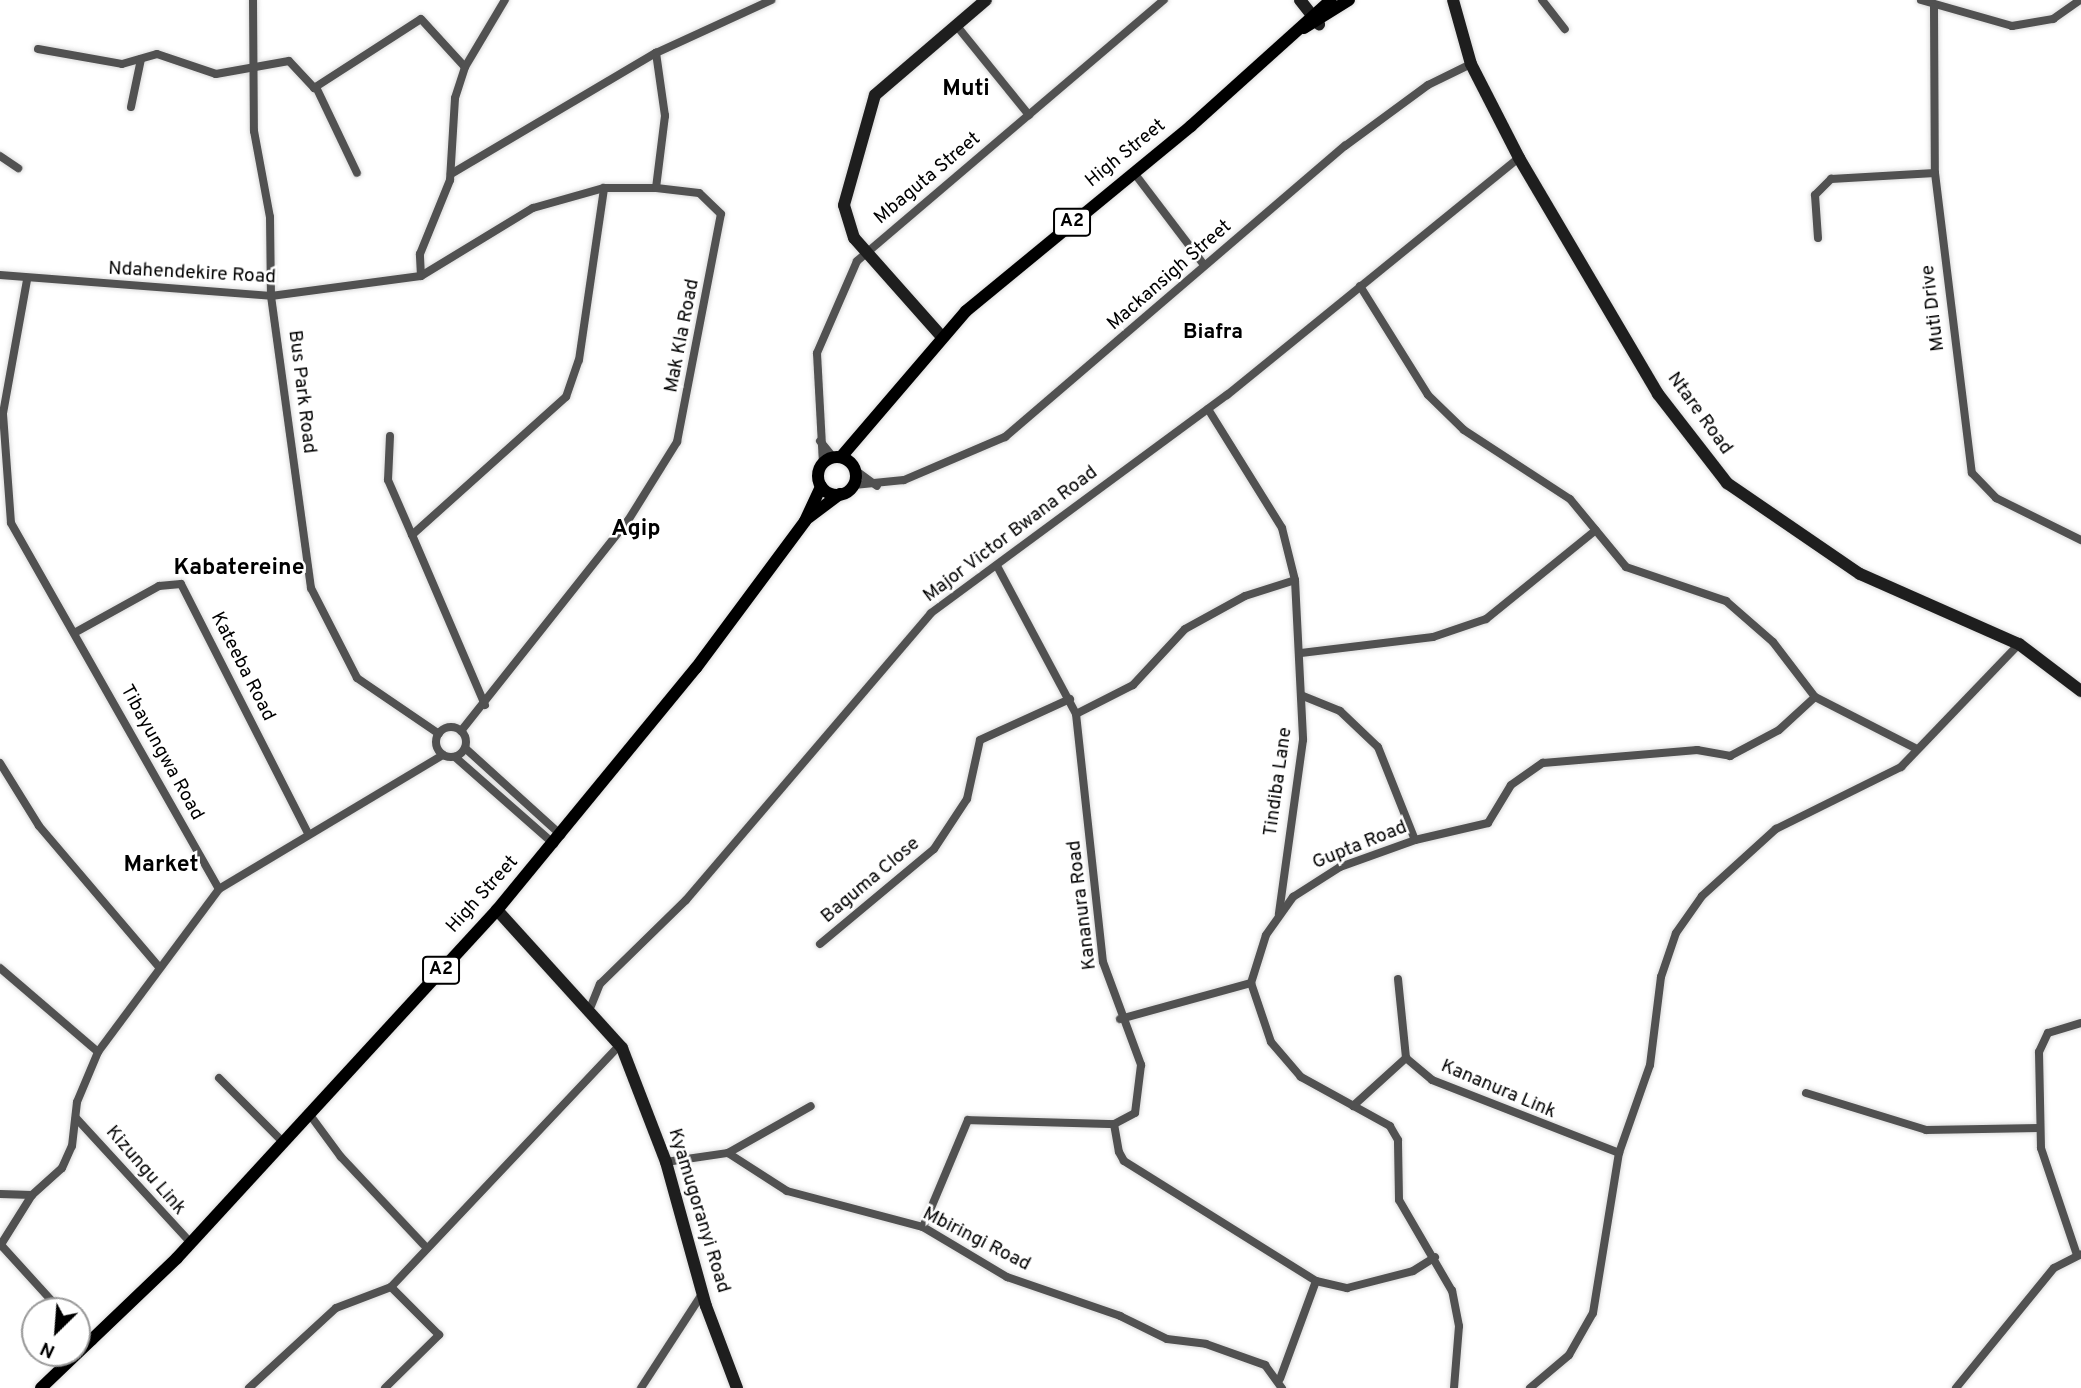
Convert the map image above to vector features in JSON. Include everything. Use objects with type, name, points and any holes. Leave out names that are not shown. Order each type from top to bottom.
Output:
[{"type":"main road","points":[[942,337],[865,252],[844,218],[869,106],[894,75],[986,0]]},
{"type":"main road","points":[[1300,0],[1316,19]]},
{"type":"main road","name":"High Street","points":[[1316,19],[1331,0]]},
{"type":"main road","name":"High Street","points":[[833,459],[863,438],[942,337],[1044,243],[1135,174],[1304,28],[1349,0]]},
{"type":"main road","name":"Ntare Road","points":[[1454,0],[1471,64],[1519,158],[1658,394],[1727,483],[1860,574],[2020,644],[2081,691]]},
{"type":"main road","name":"High Street","points":[[854,468],[863,438]]},
{"type":"main road","points":[[833,459],[854,468]]},
{"type":"main road","name":"A2","points":[[821,486],[833,459]]},
{"type":"main road","name":"A2","points":[[840,494],[853,485],[854,468]]},
{"type":"main road","points":[[821,486],[840,494]]},
{"type":"main road","name":"High Street","points":[[41,1388],[95,1343],[191,1243],[497,910],[557,840],[805,520],[821,486]]},
{"type":"main road","name":"High Street","points":[[805,520],[840,494]]},
{"type":"main road","name":"Kyamugoranyi Road","points":[[497,910],[591,1006],[620,1045],[666,1162],[702,1293],[737,1388]]},
{"type":"street","name":"Bus Park Road","points":[[253,0],[251,73],[270,217],[271,296],[311,588],[356,678],[439,734]]},
{"type":"street","points":[[505,0],[465,67],[450,124],[451,174],[420,254],[421,275],[533,208],[604,188],[656,188],[665,116],[656,53]]},
{"type":"street","points":[[451,174],[656,53],[771,0]]},
{"type":"street","name":"Mbaguta Street","points":[[833,459],[820,441],[815,382],[821,334],[865,252],[1164,0]]},
{"type":"street","points":[[1542,0],[1565,29]]},
{"type":"street","points":[[1921,0],[1934,8],[2012,26],[2053,19],[2080,0]]},
{"type":"street","name":"Muti Drive","points":[[1934,8],[1935,173],[1972,473],[1996,498],[2081,540]]},
{"type":"street","points":[[38,49],[121,64],[157,54],[216,74],[251,73],[291,62],[305,84],[316,87],[421,19],[465,67]]},
{"type":"street","points":[[956,25],[1029,115]]},
{"type":"street","points":[[131,107],[141,59]]},
{"type":"street","name":"Mackansigh Street","points":[[853,485],[877,486],[1005,437],[1204,265],[1372,125],[1428,85],[1471,64]]},
{"type":"street","points":[[316,87],[357,173]]},
{"type":"street","points":[[0,156],[18,168]]},
{"type":"street","name":"Major Victor Bwana Road","points":[[591,1006],[600,984],[686,901],[931,614],[1208,409],[1519,158]]},
{"type":"street","points":[[1818,238],[1815,195],[1830,179],[1935,173]]},
{"type":"street","points":[[1135,174],[1204,265]]},
{"type":"street","points":[[412,535],[566,397],[579,360],[604,188]]},
{"type":"street","name":"Mak Kla Road","points":[[461,731],[485,705],[629,519],[677,442],[721,214],[699,193],[656,188]]},
{"type":"street","name":"Ndahendekire Road","points":[[0,275],[27,280],[271,296],[421,275]]},
{"type":"street","name":"Tibayungwa Road","points":[[27,280],[5,386],[7,506],[21,545],[76,632],[219,889]]},
{"type":"street","points":[[1360,286],[1428,395],[1464,430],[1570,499],[1626,567],[1645,578],[1726,601],[1773,642],[1815,697],[1917,750]]},
{"type":"street","name":"Tindiba Lane","points":[[1208,409],[1282,528],[1295,580],[1303,696],[1279,914]]},
{"type":"street","points":[[390,436],[388,480],[485,705]]},
{"type":"street","points":[[854,468],[877,486]]},
{"type":"street","points":[[1301,653],[1433,637],[1486,619],[1596,530]]},
{"type":"street","name":"Kananura Road","points":[[997,566],[1076,714],[1103,962],[1119,1019],[1140,1065],[1142,1090],[1135,1113],[1114,1124]]},
{"type":"street","points":[[1076,714],[1133,685],[1158,652],[1195,623],[1245,596],[1295,580]]},
{"type":"street","name":"Kateeba Road","points":[[76,632],[159,586],[181,584],[308,833]]},
{"type":"street","points":[[1530,1388],[1569,1354],[1593,1313],[1619,1153],[1650,1065],[1667,955],[1702,896],[1776,829],[1890,775],[2020,644]]},
{"type":"street","points":[[1303,696],[1340,711],[1378,747],[1415,839]]},
{"type":"street","name":"Gupta Road","points":[[1251,983],[1279,914],[1308,884],[1415,839],[1488,823],[1511,785],[1543,763],[1697,750],[1730,756],[1779,730],[1815,697]]},
{"type":"street","name":"Baguma Close","points":[[820,944],[934,849],[967,799],[980,740],[1070,699]]},
{"type":"street","points":[[443,755],[439,734],[461,731],[465,748],[557,840]]},
{"type":"street","points":[[455,757],[465,748]]},
{"type":"street","points":[[48,1297],[0,1245],[32,1195],[62,1168],[98,1052],[158,966],[219,889],[308,833],[443,755],[455,757],[557,840]]},
{"type":"street","points":[[0,763],[39,825],[158,966]]},
{"type":"street","points":[[0,968],[98,1052]]},
{"type":"street","points":[[1353,1105],[1406,1058],[1398,979]]},
{"type":"street","points":[[1119,1019],[1251,983],[1271,1042],[1291,1068],[1390,1126],[1402,1154],[1394,1186],[1452,1291],[1459,1326],[1454,1388]]},
{"type":"street","points":[[1956,1388],[2054,1268],[2079,1255],[2039,1128],[2041,1044],[2048,1033],[2081,1023]]},
{"type":"street","points":[[249,1388],[336,1308],[390,1287],[424,1245],[620,1045]]},
{"type":"street","name":"Kananura Link","points":[[1406,1058],[1464,1096],[1619,1153]]},
{"type":"street","points":[[219,1078],[284,1143]]},
{"type":"street","points":[[1806,1093],[1926,1130],[2039,1128]]},
{"type":"street","points":[[666,1162],[727,1153],[811,1106]]},
{"type":"street","points":[[310,1115],[341,1157],[424,1245]]},
{"type":"street","name":"Kizungu Link","points":[[76,1118],[191,1243]]},
{"type":"street","points":[[923,1227],[968,1119],[1114,1124],[1124,1161],[1316,1281],[1347,1288],[1413,1271],[1435,1257]]},
{"type":"street","name":"Mbiringi Road","points":[[727,1153],[798,1195],[923,1227],[1007,1277],[1120,1316],[1167,1339],[1250,1359],[1281,1383]]},
{"type":"street","points":[[0,1194],[32,1195]]},
{"type":"street","points":[[1281,1383],[1316,1281]]},
{"type":"street","points":[[385,1388],[439,1335],[390,1287]]},
{"type":"street","points":[[641,1388],[702,1293]]},
{"type":"street","points":[[91,1339],[95,1343]]},
{"type":"district","name":"Muti","points":[[966,90]]},
{"type":"district","name":"Biafra","points":[[1213,333]]},
{"type":"district","name":"Agip","points":[[636,530]]},
{"type":"district","name":"Kabatereine","points":[[239,569]]},
{"type":"district","name":"Market","points":[[161,866]]}]
